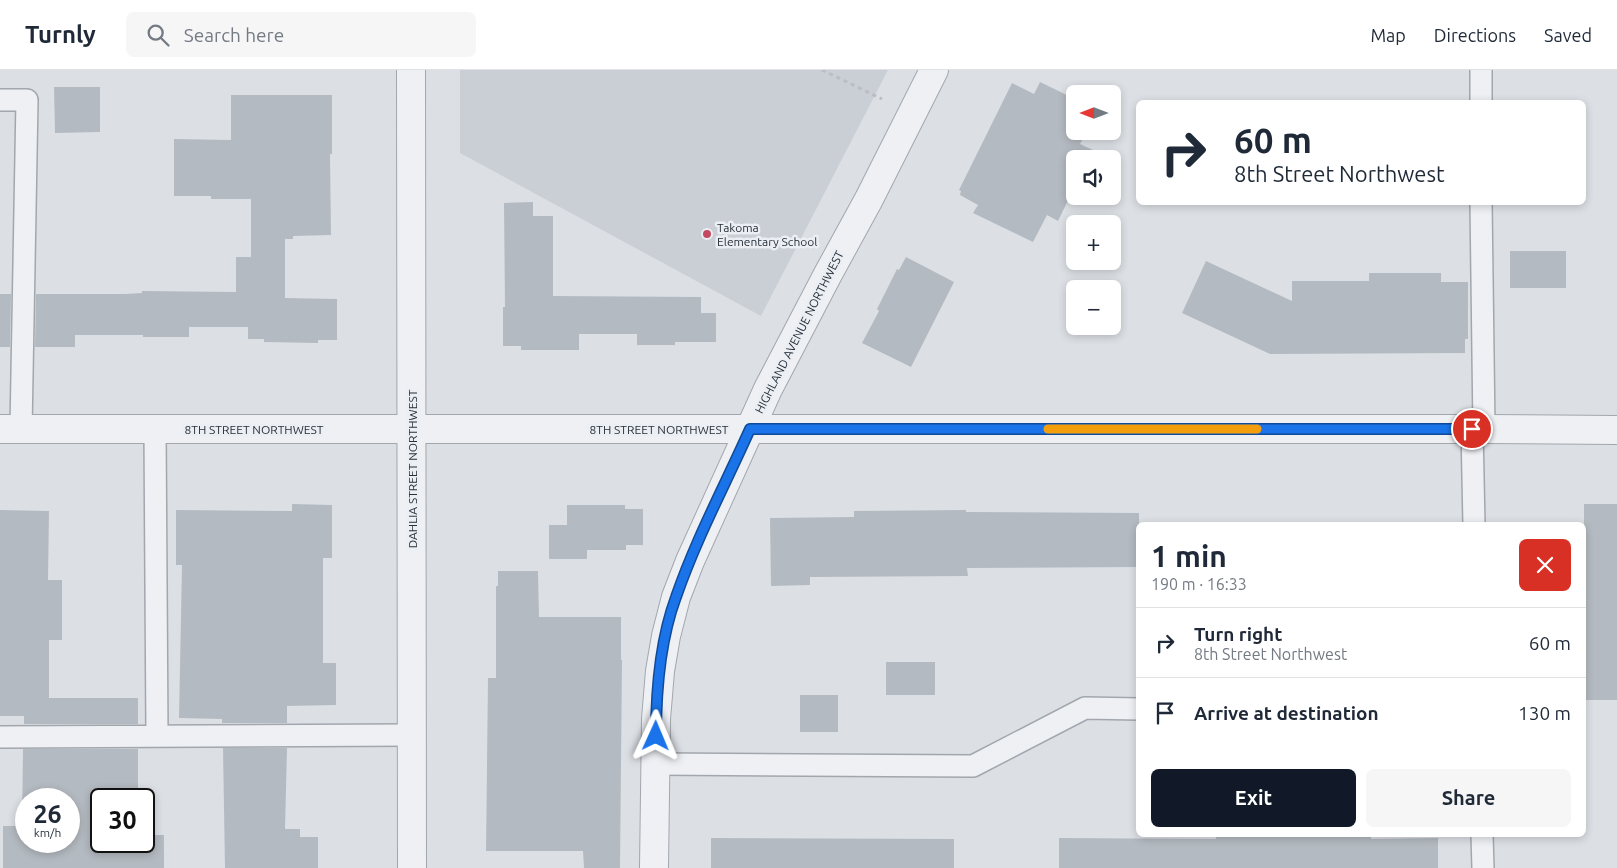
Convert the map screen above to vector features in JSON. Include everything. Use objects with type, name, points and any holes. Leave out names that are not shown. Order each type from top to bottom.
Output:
[{"type":"street","name":"DAHLIA STREET NORTHWEST","points":[[411,70],[412,868]]},
{"type":"street","name":"HIGHLAND AVENUE NORTHWEST","points":[[654,868],[656,719],[660,671],[670,616],[676,597],[690,561],[768,388],[869,199],[934,70]]},
{"type":"street","name":"8TH STREET NORTHWEST","points":[[11,429],[1617,430]]},
{"type":"lane","points":[[1481,70],[1481,100]]},
{"type":"lane","points":[[0,100],[27,100],[11,429]]},
{"type":"lane","points":[[1474,522],[1478,429],[1481,205]]},
{"type":"lane","points":[[155,429],[157,736]]},
{"type":"lane","points":[[656,764],[973,766],[1086,708],[1136,709]]},
{"type":"lane","points":[[0,737],[412,735]]},
{"type":"lane","points":[[1482,837],[1483,868]]},
{"type":"path","points":[[822,70],[884,100]]},
{"type":"shaded area","name":"Takoma Elementary School","points":[[460,70],[888,70],[761,316],[460,153]]},
{"type":"building","points":[[1040,82],[1066,95],[1066,140],[1082,140],[1080,144],[1093,150],[1066,150],[1066,205],[1058,221],[1047,215],[1033,242],[973,213],[978,205],[960,195],[961,191],[959,190],[1012,83],[1034,94]]},
{"type":"building","points":[[54,87],[100,87],[100,132],[55,133]]},
{"type":"building","points":[[231,95],[332,95],[332,154],[330,154],[331,235],[293,236],[293,239],[285,239],[285,298],[337,299],[337,340],[318,340],[318,343],[264,342],[264,339],[248,339],[248,327],[189,327],[189,337],[75,335],[75,347],[35,347],[36,294],[125,294],[142,293],[142,291],[236,292],[236,257],[251,257],[251,199],[211,199],[211,196],[174,196],[174,139],[231,140]]},
{"type":"building","points":[[533,202],[533,216],[553,216],[553,296],[701,297],[701,313],[716,313],[716,342],[675,342],[675,345],[637,345],[637,334],[579,334],[579,350],[521,350],[521,346],[503,346],[503,307],[505,307],[504,203]]},
{"type":"building","points":[[1510,251],[1566,251],[1566,288],[1510,288]]},
{"type":"building","points":[[906,257],[954,282],[911,367],[862,343],[879,311],[877,309],[897,269],[899,270]]},
{"type":"building","points":[[1206,261],[1292,301],[1292,281],[1369,281],[1369,273],[1441,273],[1441,282],[1468,282],[1468,339],[1465,339],[1465,353],[1270,354],[1182,313]]},
{"type":"building","points":[[0,294],[11,294],[10,347],[0,347]]},
{"type":"building","points":[[292,504],[332,505],[332,558],[323,558],[323,663],[336,663],[336,705],[287,706],[287,723],[222,723],[222,719],[179,718],[182,565],[176,565],[176,510],[292,511]]},
{"type":"building","points":[[1584,504],[1617,504],[1617,700],[1586,700],[1586,522],[1584,522]]},
{"type":"building","points":[[567,505],[625,505],[625,509],[643,509],[643,545],[626,545],[626,550],[587,550],[587,559],[549,559],[549,525],[567,525]]},
{"type":"building","points":[[0,510],[49,511],[48,580],[62,580],[62,640],[49,640],[49,698],[138,698],[138,724],[24,724],[24,716],[0,716]]},
{"type":"building","points":[[966,510],[966,512],[1139,513],[1139,522],[1136,522],[1136,567],[967,568],[968,576],[810,577],[810,585],[771,586],[770,518],[854,517],[854,511]]},
{"type":"building","points":[[498,571],[538,571],[539,617],[621,617],[620,868],[584,868],[583,851],[486,851],[488,678],[496,678],[496,586],[498,586]]},
{"type":"building","points":[[886,662],[935,662],[935,695],[886,695]]},
{"type":"building","points":[[800,695],[838,695],[838,732],[800,732]]},
{"type":"building","points":[[223,748],[287,748],[285,829],[300,829],[300,837],[318,837],[318,868],[225,868]]},
{"type":"building","points":[[23,749],[138,749],[138,788],[90,788],[90,853],[155,853],[155,835],[164,835],[164,868],[3,868],[3,826],[15,826],[15,853],[80,853],[80,788],[22,788]]},
{"type":"building","points":[[1216,837],[1438,838],[1438,868],[1059,868],[1059,838],[1216,839]]},
{"type":"building","points":[[711,838],[954,839],[954,868],[711,868]]},
{"type":"slow traffic","points":[[1048,429],[1257,429]]},
{"type":"place","name":"Takoma Elementary School","points":[[707,234]]},
{"type":"route","points":[[656,736],[660,671],[670,616],[690,561],[750,429],[1472,429]]}]
